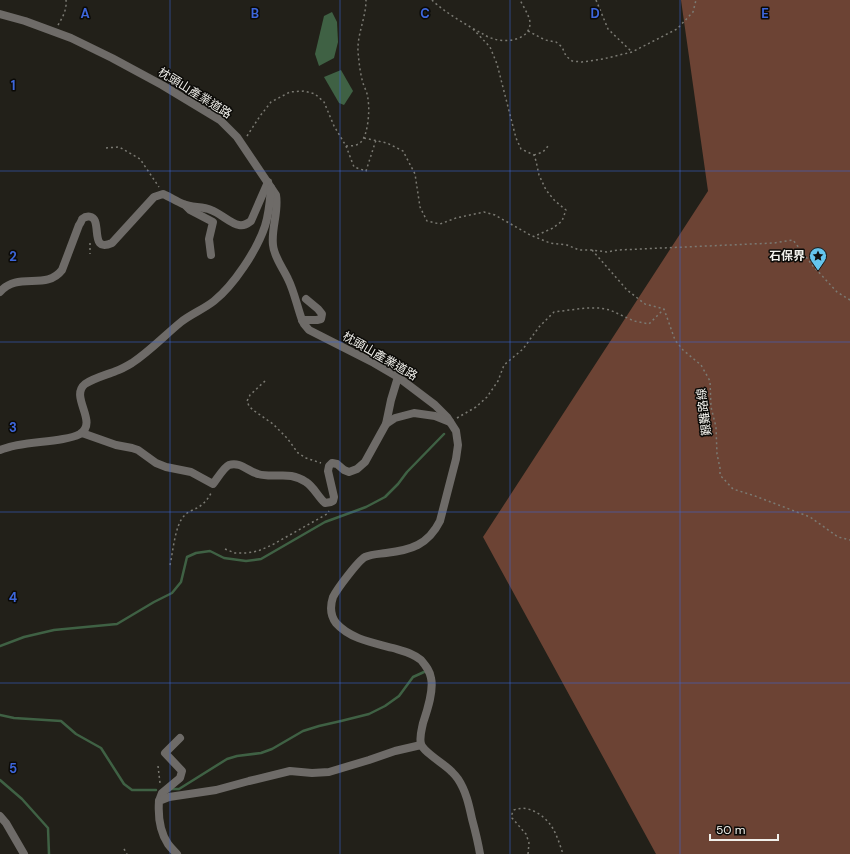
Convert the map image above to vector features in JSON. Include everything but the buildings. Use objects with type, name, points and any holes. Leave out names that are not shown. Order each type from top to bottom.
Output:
[{"type":"street","name":"枕頭山產業道路","points":[[0,14],[26,21],[71,38],[169,89],[220,120],[237,137],[276,195],[277,203],[273,245],[275,253],[289,280],[304,324],[309,330],[374,363],[398,378],[435,405],[451,422],[456,431],[458,445],[456,459],[440,521],[436,529],[427,539],[404,551],[371,555],[364,558],[337,589],[331,604],[333,619],[348,633],[410,653],[428,668],[432,678],[429,703],[421,731],[421,745]]},
{"type":"street","points":[[184,205],[203,207],[223,216],[235,224],[245,225],[251,222],[270,185]]},
{"type":"street","points":[[0,450],[9,446],[58,440],[74,436],[82,432],[85,426],[86,417],[80,396],[81,389],[85,384],[94,379],[118,371],[133,362],[181,322],[214,302],[232,283],[257,244],[265,226],[269,206],[270,185]]},
{"type":"street","points":[[0,292],[12,283],[27,280],[42,280],[58,275],[62,270],[79,225],[82,219],[86,216],[93,218],[95,221],[99,243],[102,245],[107,245],[112,243],[154,197],[163,194],[213,222],[210,240],[211,255]]},
{"type":"street","points":[[302,320],[318,320],[321,319],[322,314],[306,299]]},
{"type":"street","points":[[82,432],[116,445],[138,450],[156,463],[166,467],[191,472],[213,484],[227,466],[232,464],[244,467],[257,474],[283,474],[297,477],[308,483],[325,503],[333,501],[334,497],[328,471],[329,466],[332,463],[337,464],[349,472],[357,470],[365,462],[386,424],[391,400],[398,378]]},
{"type":"street","points":[[386,424],[395,418],[414,413],[434,416],[451,422]]},
{"type":"street","points":[[177,854],[169,845],[164,835],[158,811],[160,797],[180,778],[182,771],[165,752],[180,738]]},
{"type":"street","points":[[160,797],[216,790],[281,773],[329,772],[395,751],[421,745],[426,751],[453,772],[459,780],[467,797],[479,852]]},
{"type":"street","points":[[0,816],[6,823],[24,854]]},
{"type":"path","points":[[55,32],[62,18],[66,0]]},
{"type":"path","points":[[346,146],[355,146],[360,143],[364,138],[367,125],[369,106],[362,81],[358,52],[358,43],[365,16],[366,0]]},
{"type":"path","points":[[432,0],[473,29],[494,39],[504,41],[514,40],[524,36],[528,31],[530,22],[520,0]]},
{"type":"path","points":[[596,0],[608,29],[632,52]]},
{"type":"path","points":[[528,31],[545,40],[556,42],[562,47],[566,56],[572,61],[582,62],[603,59],[632,52],[676,29],[693,12],[696,0]]},
{"type":"path","points":[[473,29],[490,47],[497,64],[516,138],[521,149],[534,155],[543,152],[549,145]]},
{"type":"path","points":[[242,144],[271,102],[290,92],[304,91],[315,94],[324,102],[334,126],[346,146],[354,167],[366,171],[376,140]]},
{"type":"path","points":[[364,138],[387,143],[403,151],[415,174],[420,207],[427,221],[440,224],[456,218],[484,212],[495,215],[550,243],[567,245],[579,250],[607,252],[618,250],[774,243],[793,240],[813,266],[837,292],[850,300]]},
{"type":"path","points":[[106,148],[119,147],[140,159],[163,194]]},
{"type":"path","points":[[534,155],[539,175],[546,190],[555,201],[566,210],[562,221],[554,228],[534,236]]},
{"type":"path","points":[[592,250],[627,290],[645,304],[664,309]]},
{"type":"path","points":[[451,422],[476,407],[487,397],[498,381],[504,365],[523,348],[539,327],[554,312],[586,308],[600,308],[610,310],[634,322],[649,324],[664,309]]},
{"type":"path","name":"艱難路線","points":[[664,309],[675,340],[683,350],[701,365],[710,381],[711,407],[716,427],[717,454],[720,475],[733,489],[762,498],[810,517],[838,537],[850,540]]},
{"type":"path","points":[[265,381],[250,395],[247,401],[249,406],[273,424],[287,438],[298,453],[306,458],[329,466]]},
{"type":"path","points":[[170,565],[180,521],[187,513],[200,507],[205,502],[211,494],[213,484]]},
{"type":"path","points":[[225,549],[235,553],[247,553],[258,551],[272,545],[327,514],[331,507],[330,502]]},
{"type":"path","points":[[158,766],[160,797]]},
{"type":"path","points":[[528,854],[529,844],[526,834],[512,818],[514,810],[518,808],[531,809],[540,814],[551,827],[563,854]]},
{"type":"path","points":[[124,849],[127,854]]},
{"type":"shaded area","points":[[681,0],[850,0],[850,854],[656,854],[483,537],[708,191]]},
{"type":"shaded area","points":[[332,12],[337,22],[338,42],[334,58],[319,66],[315,54],[324,16]]},
{"type":"shaded area","points":[[341,70],[353,91],[344,105],[339,103],[324,77]]},
{"type":"waterway","points":[[0,646],[24,637],[54,630],[117,624],[172,593],[181,582],[187,557],[196,553],[210,551],[224,558],[246,561],[261,559],[325,522],[366,507],[385,497],[444,434]]},
{"type":"waterway","points":[[171,789],[179,789],[227,759],[237,756],[261,753],[272,749],[303,731],[369,714],[385,706],[399,696],[413,677],[424,672]]},
{"type":"waterway","points":[[0,715],[14,718],[61,721],[76,734],[101,748],[124,784],[132,790],[156,790]]},
{"type":"waterway","points":[[0,780],[22,799],[48,828],[49,854]]},
{"type":"place","name":"石保界","points":[[818,271]]}]
